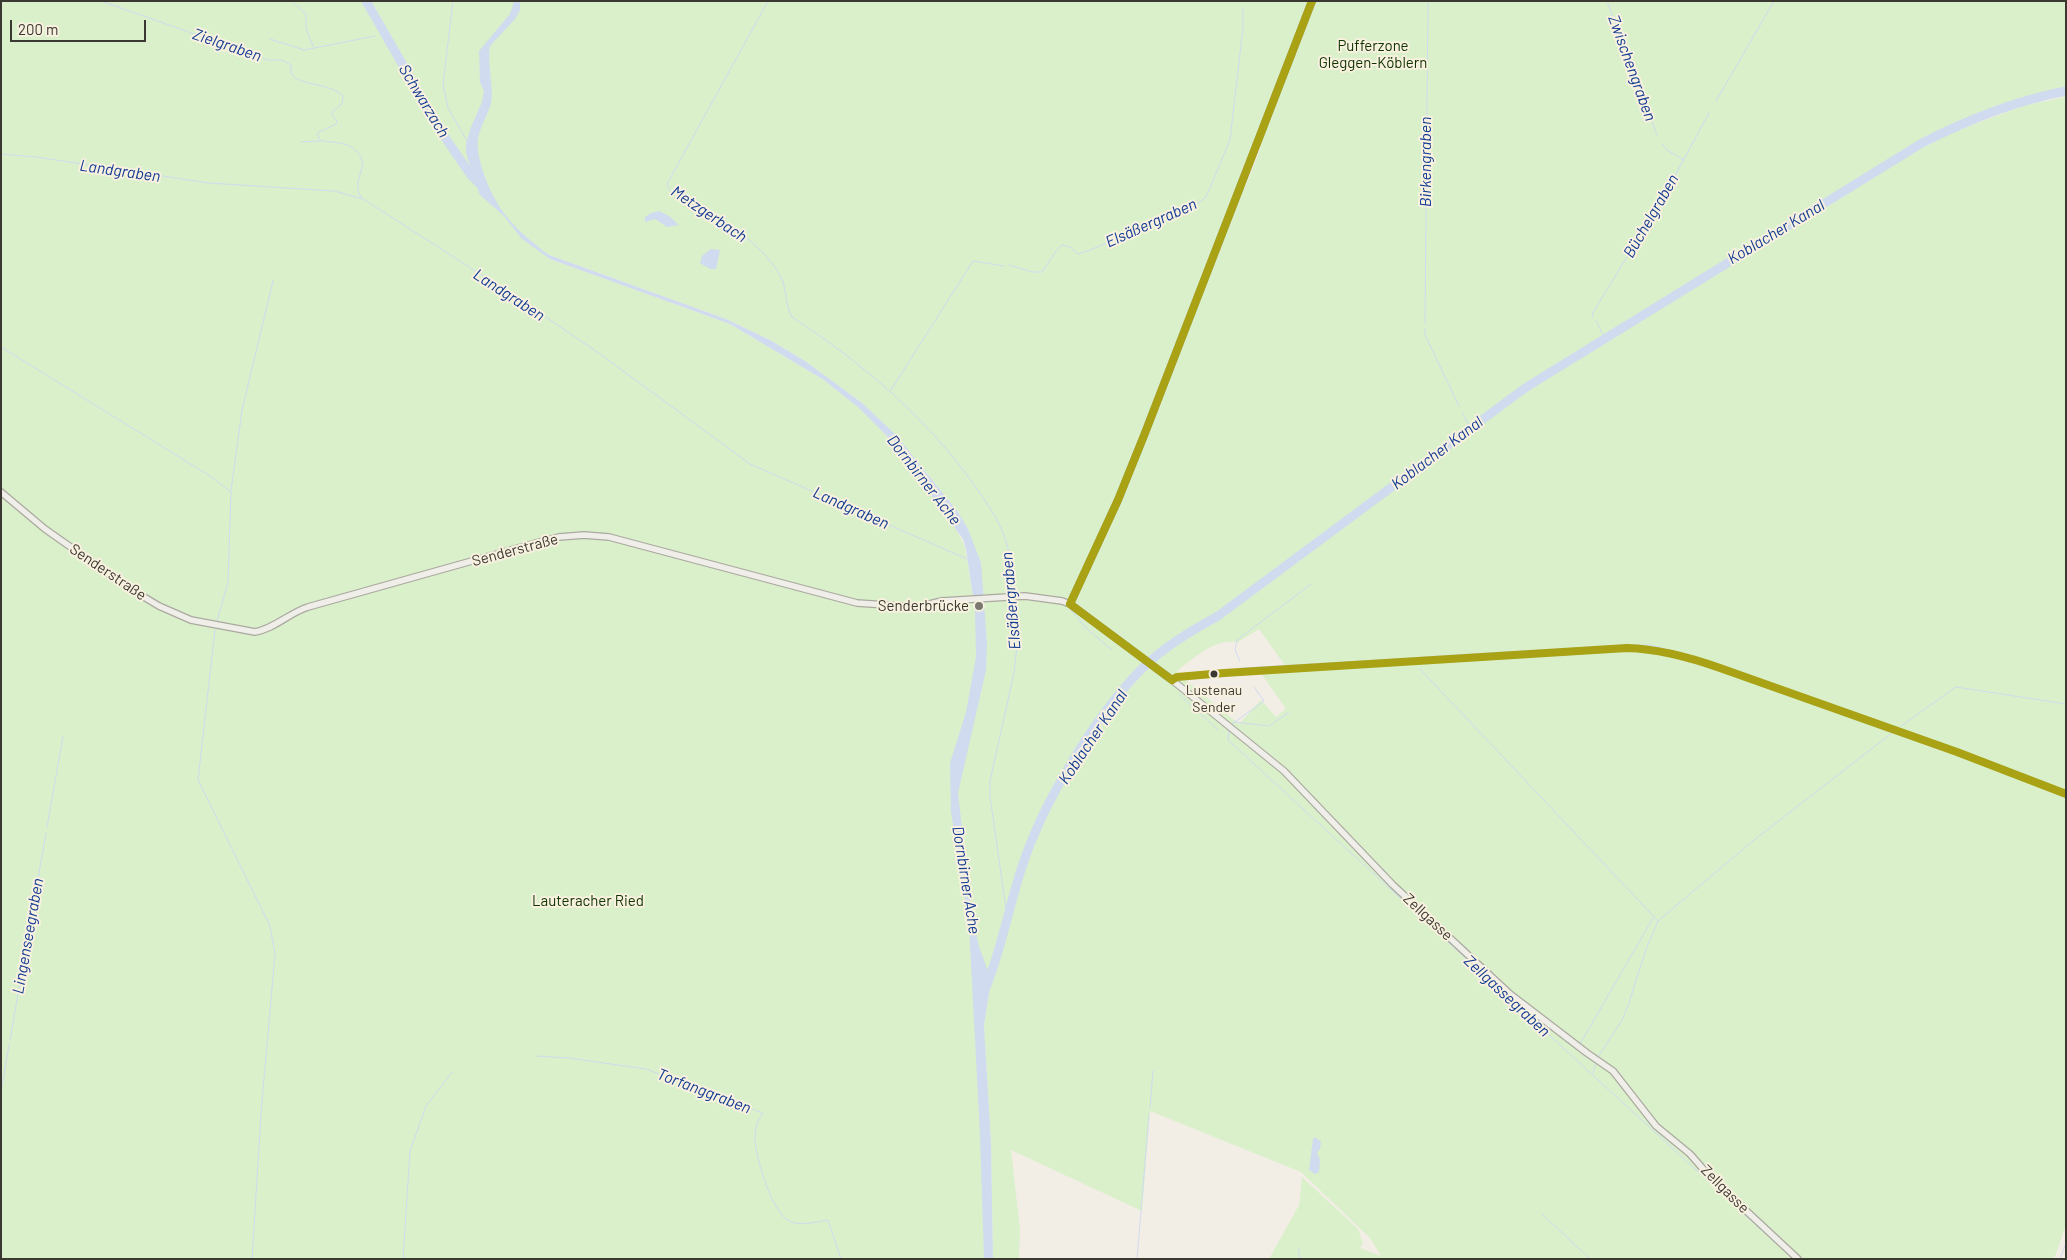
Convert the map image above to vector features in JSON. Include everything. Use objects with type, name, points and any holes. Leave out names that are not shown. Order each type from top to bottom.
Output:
[{"type":"main road","points":[[1070,604],[1118,500],[1145,433],[1312,1]]},
{"type":"main road","name":"Senderstraße","points":[[1,492],[46,529],[98,567],[159,606],[191,620],[255,632],[264,630],[286,616],[308,607],[536,542],[559,537],[584,535],[627,540],[857,603],[914,608],[954,600],[1018,596],[1062,601],[1070,604]]},
{"type":"main road","name":"Zellgasse","points":[[1070,604],[1172,680],[1284,771],[1394,885],[1510,994],[1581,1049],[1613,1071],[1656,1126],[1690,1154],[1716,1182],[1798,1259]]},
{"type":"street","points":[[1172,680],[1177,677],[1224,673],[1652,648],[1893,728],[2066,794]]},
{"type":"green space","points":[[1,1],[1310,1],[1108,517],[1118,506],[1157,410],[1243,187],[1245,188],[1261,147],[1259,145],[1315,1],[2066,1],[2066,96],[2026,103],[1953,131],[1912,152],[1753,251],[1912,153],[1953,132],[2026,105],[2066,97],[2066,1225],[2054,1259],[1269,1259],[1299,1207],[1302,1177],[1358,1229],[1363,1243],[1360,1248],[1381,1256],[1370,1238],[1301,1172],[1150,1111],[1142,1211],[1011,1150],[1020,1229],[1019,1259],[993,1259],[991,1144],[984,1025],[990,987],[983,982],[988,1259],[1,1259]],"holes":[[[525,237],[549,255],[726,319],[770,340],[805,361],[862,403],[895,434],[958,512],[968,529],[975,608],[965,547],[955,526],[892,441],[859,408],[824,380],[730,324],[550,259]],[[1259,629],[1289,671],[1261,673],[1286,709],[1276,717],[1261,700],[1239,724],[1178,674],[1177,671],[1213,646],[1221,643],[1238,642]],[[1654,646],[1620,651],[1379,665]]]},
{"type":"water","name":"Dornbirner Ache","points":[[514,1],[520,1],[520,10],[515,19],[490,46],[489,60],[492,97],[478,139],[479,158],[486,180],[496,201],[507,217],[527,238],[549,255],[726,319],[770,340],[805,361],[862,403],[895,434],[958,512],[968,529],[981,563],[987,644],[986,670],[958,793],[971,909],[979,947],[988,971],[990,987],[984,1025],[991,1144],[993,1259],[984,1259],[980,1135],[969,925],[951,812],[950,763],[966,712],[976,657],[975,610],[963,539],[892,441],[859,408],[824,380],[730,324],[550,259],[522,239],[504,216],[480,195],[466,152],[466,144],[471,127],[482,102],[484,91],[480,82],[479,51],[510,14]]},
{"type":"water","points":[[659,211],[669,216],[679,225],[667,227],[655,219],[645,222],[645,217]]},
{"type":"water","points":[[711,249],[720,250],[716,269],[710,269],[700,263],[702,256]]},
{"type":"water","points":[[1315,1137],[1321,1142],[1317,1153],[1320,1160],[1319,1172],[1315,1174],[1309,1170],[1313,1139]]},
{"type":"waterway","name":"Zielgraben","points":[[101,1],[268,60],[282,60],[291,65],[291,73],[295,78],[338,92],[343,96],[342,104],[333,111],[332,115],[337,121],[336,124],[319,132],[317,135],[321,141],[341,143],[352,147],[360,156],[363,163],[358,181],[358,190],[362,198]]},
{"type":"waterway","points":[[292,1],[306,14],[306,29],[313,46]]},
{"type":"waterway","name":"Schwarzach","points":[[366,1],[442,133],[470,174],[480,184]]},
{"type":"waterway","points":[[453,1],[443,84],[448,108],[467,141]]},
{"type":"waterway","name":"Metzgerbach","points":[[768,1],[667,184],[670,191],[700,206],[732,226],[761,251],[781,277],[792,317],[841,351],[887,388],[948,452],[992,510],[1000,525],[1006,540],[1012,570],[1013,593]]},
{"type":"waterway","name":"Birkengraben","points":[[1425,323],[1428,1]]},
{"type":"waterway","name":"Zwischengraben","points":[[1607,1],[1657,135]]},
{"type":"waterway","name":"Büchelgraben","points":[[1716,101],[1774,1]]},
{"type":"waterway","name":"Elsäßergraben","points":[[1009,265],[1032,272],[1042,272],[1062,245],[1070,247],[1078,254],[1088,251],[1178,210],[1195,206],[1206,197],[1230,140],[1243,27],[1243,8]]},
{"type":"waterway","points":[[270,39],[304,50],[375,36]]},
{"type":"waterway","name":"Koblacher Kanal","points":[[985,990],[996,960],[1021,870],[1042,817],[1057,788],[1092,731],[1130,681],[1157,655],[1182,637],[1218,616],[1525,388],[1922,143],[1992,112],[2028,100],[2066,91]]},
{"type":"waterway","name":"Büchelgraben","points":[[1593,317],[1592,314],[1659,205],[1709,113]]},
{"type":"waterway","points":[[301,142],[320,141]]},
{"type":"waterway","name":"Zwischengraben","points":[[1662,144],[1667,150],[1684,160]]},
{"type":"waterway","name":"Landgraben","points":[[1,154],[36,157],[209,183],[334,191],[363,199],[513,295],[600,354],[750,464],[967,559]]},
{"type":"waterway","name":"Elsäßergraben","points":[[891,390],[973,261],[1004,266]]},
{"type":"waterway","points":[[231,491],[242,410],[273,281]]},
{"type":"waterway","name":"Büchelgraben","points":[[1596,321],[1605,338]]},
{"type":"waterway","name":"Birkengraben","points":[[1425,328],[1425,335],[1459,406]]},
{"type":"waterway","points":[[1,347],[210,476],[231,492],[228,582],[217,621]]},
{"type":"waterway","name":"Birkengraben","points":[[1462,413],[1470,427]]},
{"type":"waterway","name":"Landgraben","points":[[1240,661],[1235,650],[1237,640],[1311,584]]},
{"type":"waterway","name":"Elsäßergraben","points":[[1009,911],[1006,908],[1004,895],[990,796],[990,781],[1014,673],[1017,646],[1014,600]]},
{"type":"waterway","points":[[1070,609],[1087,629],[1112,650]]},
{"type":"waterway","points":[[215,630],[198,780],[270,926],[275,954],[261,1113],[252,1259]]},
{"type":"waterway","points":[[1422,657],[1624,645],[1651,645],[1680,653]]},
{"type":"waterway","points":[[1243,668],[1412,658]]},
{"type":"waterway","points":[[1420,669],[1658,921]]},
{"type":"waterway","name":"Landgraben","points":[[1232,724],[1264,701],[1254,687]]},
{"type":"waterway","points":[[1901,726],[1956,687],[2066,704]]},
{"type":"waterway","points":[[1180,695],[1218,730]]},
{"type":"waterway","points":[[1234,722],[1269,726],[1289,712]]},
{"type":"waterway","name":"Zellgassegraben","points":[[1229,731],[1228,740],[1793,1259]]},
{"type":"waterway","points":[[1598,1057],[1622,1020],[1646,949],[1658,921],[1754,840],[1892,733]]},
{"type":"waterway","name":"Lingenseegraben","points":[[47,827],[63,736]]},
{"type":"waterway","name":"Lingenseegraben","points":[[10,1040],[46,833]]},
{"type":"waterway","points":[[1580,1044],[1653,918]]},
{"type":"waterway","name":"Lingenseegraben","points":[[1,1092],[9,1045]]},
{"type":"waterway","points":[[1586,1049],[1597,1056]]},
{"type":"waterway","name":"Torfanggraben","points":[[537,1056],[569,1058],[646,1069],[763,1113],[756,1128],[756,1146],[765,1182],[775,1205],[781,1214],[791,1222],[807,1223],[828,1220],[841,1259]]},
{"type":"waterway","points":[[1593,1073],[1596,1062]]},
{"type":"waterway","points":[[1150,1108],[1153,1071]]},
{"type":"waterway","name":"Torfanggraben","points":[[403,1259],[410,1151],[426,1106],[452,1072]]},
{"type":"waterway","points":[[1137,1259],[1149,1115]]},
{"type":"waterway","points":[[1542,1214],[1590,1259]]},
{"type":"waterway","points":[[2060,1259],[2066,1243]]},
{"type":"waterway","points":[[1299,1249],[1299,1259]]},
{"type":"transit line","points":[[1070,604],[1118,500],[1145,433],[1312,1]]},
{"type":"transit line","points":[[1070,604],[1172,680]]},
{"type":"transit line","points":[[1172,680],[1177,677],[1224,673],[1627,648],[1651,650],[1685,657],[1720,668],[1957,752],[2066,794]]},
{"type":"place","name":"Senderbrücke","points":[[979,606]]},
{"type":"place","name":"Lustenau Sender","points":[[1214,674]]},
{"type":"park label","name":"Pufferzone Gleggen-Köblern","points":[[1373,54]]},
{"type":"park label","name":"Lauteracher Ried","points":[[588,901]]}]
